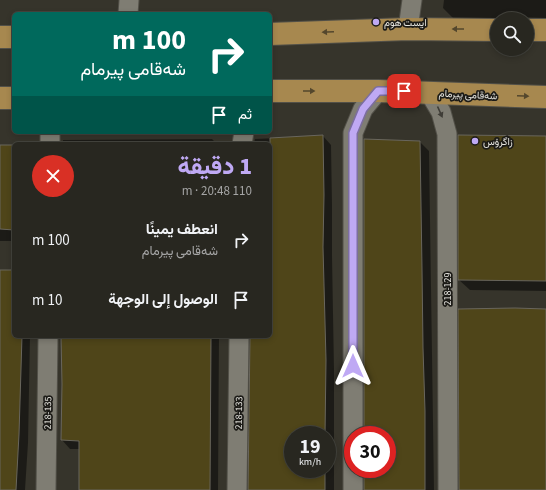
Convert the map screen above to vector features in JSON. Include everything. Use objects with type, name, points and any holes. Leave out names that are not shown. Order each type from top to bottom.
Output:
[{"type":"highway","points":[[272,34],[408,29],[490,30]]},
{"type":"highway","points":[[534,30],[546,30]]},
{"type":"highway","points":[[0,36],[12,37]]},
{"type":"highway","name":"شەقامی پیرمام","points":[[272,91],[429,92],[546,98]]},
{"type":"highway","points":[[0,98],[12,98]]},
{"type":"street","points":[[128,12],[129,0]]},
{"type":"street","points":[[408,29],[412,0]]},
{"type":"street","points":[[353,490],[353,133],[363,109],[378,91]]},
{"type":"street","name":"218-129","points":[[429,92],[441,112],[447,134],[448,490]]},
{"type":"street","name":"218-135","points":[[46,490],[48,338]]},
{"type":"street","name":"218-133","points":[[237,490],[239,338]]},
{"type":"building","points":[[323,135],[323,247],[326,360],[325,426],[284,426],[284,478],[325,478],[325,490],[248,490],[250,338],[272,338],[272,142],[270,142],[270,138]]},
{"type":"building","points":[[458,135],[546,136],[546,281],[458,280]]},
{"type":"building","points":[[364,139],[420,141],[425,490],[364,490],[364,478],[396,478],[396,426],[364,426]]},
{"type":"building","points":[[0,145],[12,145],[12,230],[0,229]]},
{"type":"building","points":[[0,270],[12,270],[12,338],[22,338],[16,490],[0,490]]},
{"type":"building","points":[[458,309],[546,309],[546,490],[459,490]]},
{"type":"building","points":[[61,338],[211,338],[210,490],[79,490],[79,441],[61,440]]},
{"type":"place","name":"ايست هوم","points":[[376,22]]},
{"type":"place","name":"زاگرۆس","points":[[475,141]]},
{"type":"route","points":[[353,366],[353,133],[363,109],[378,91],[404,91]]}]
